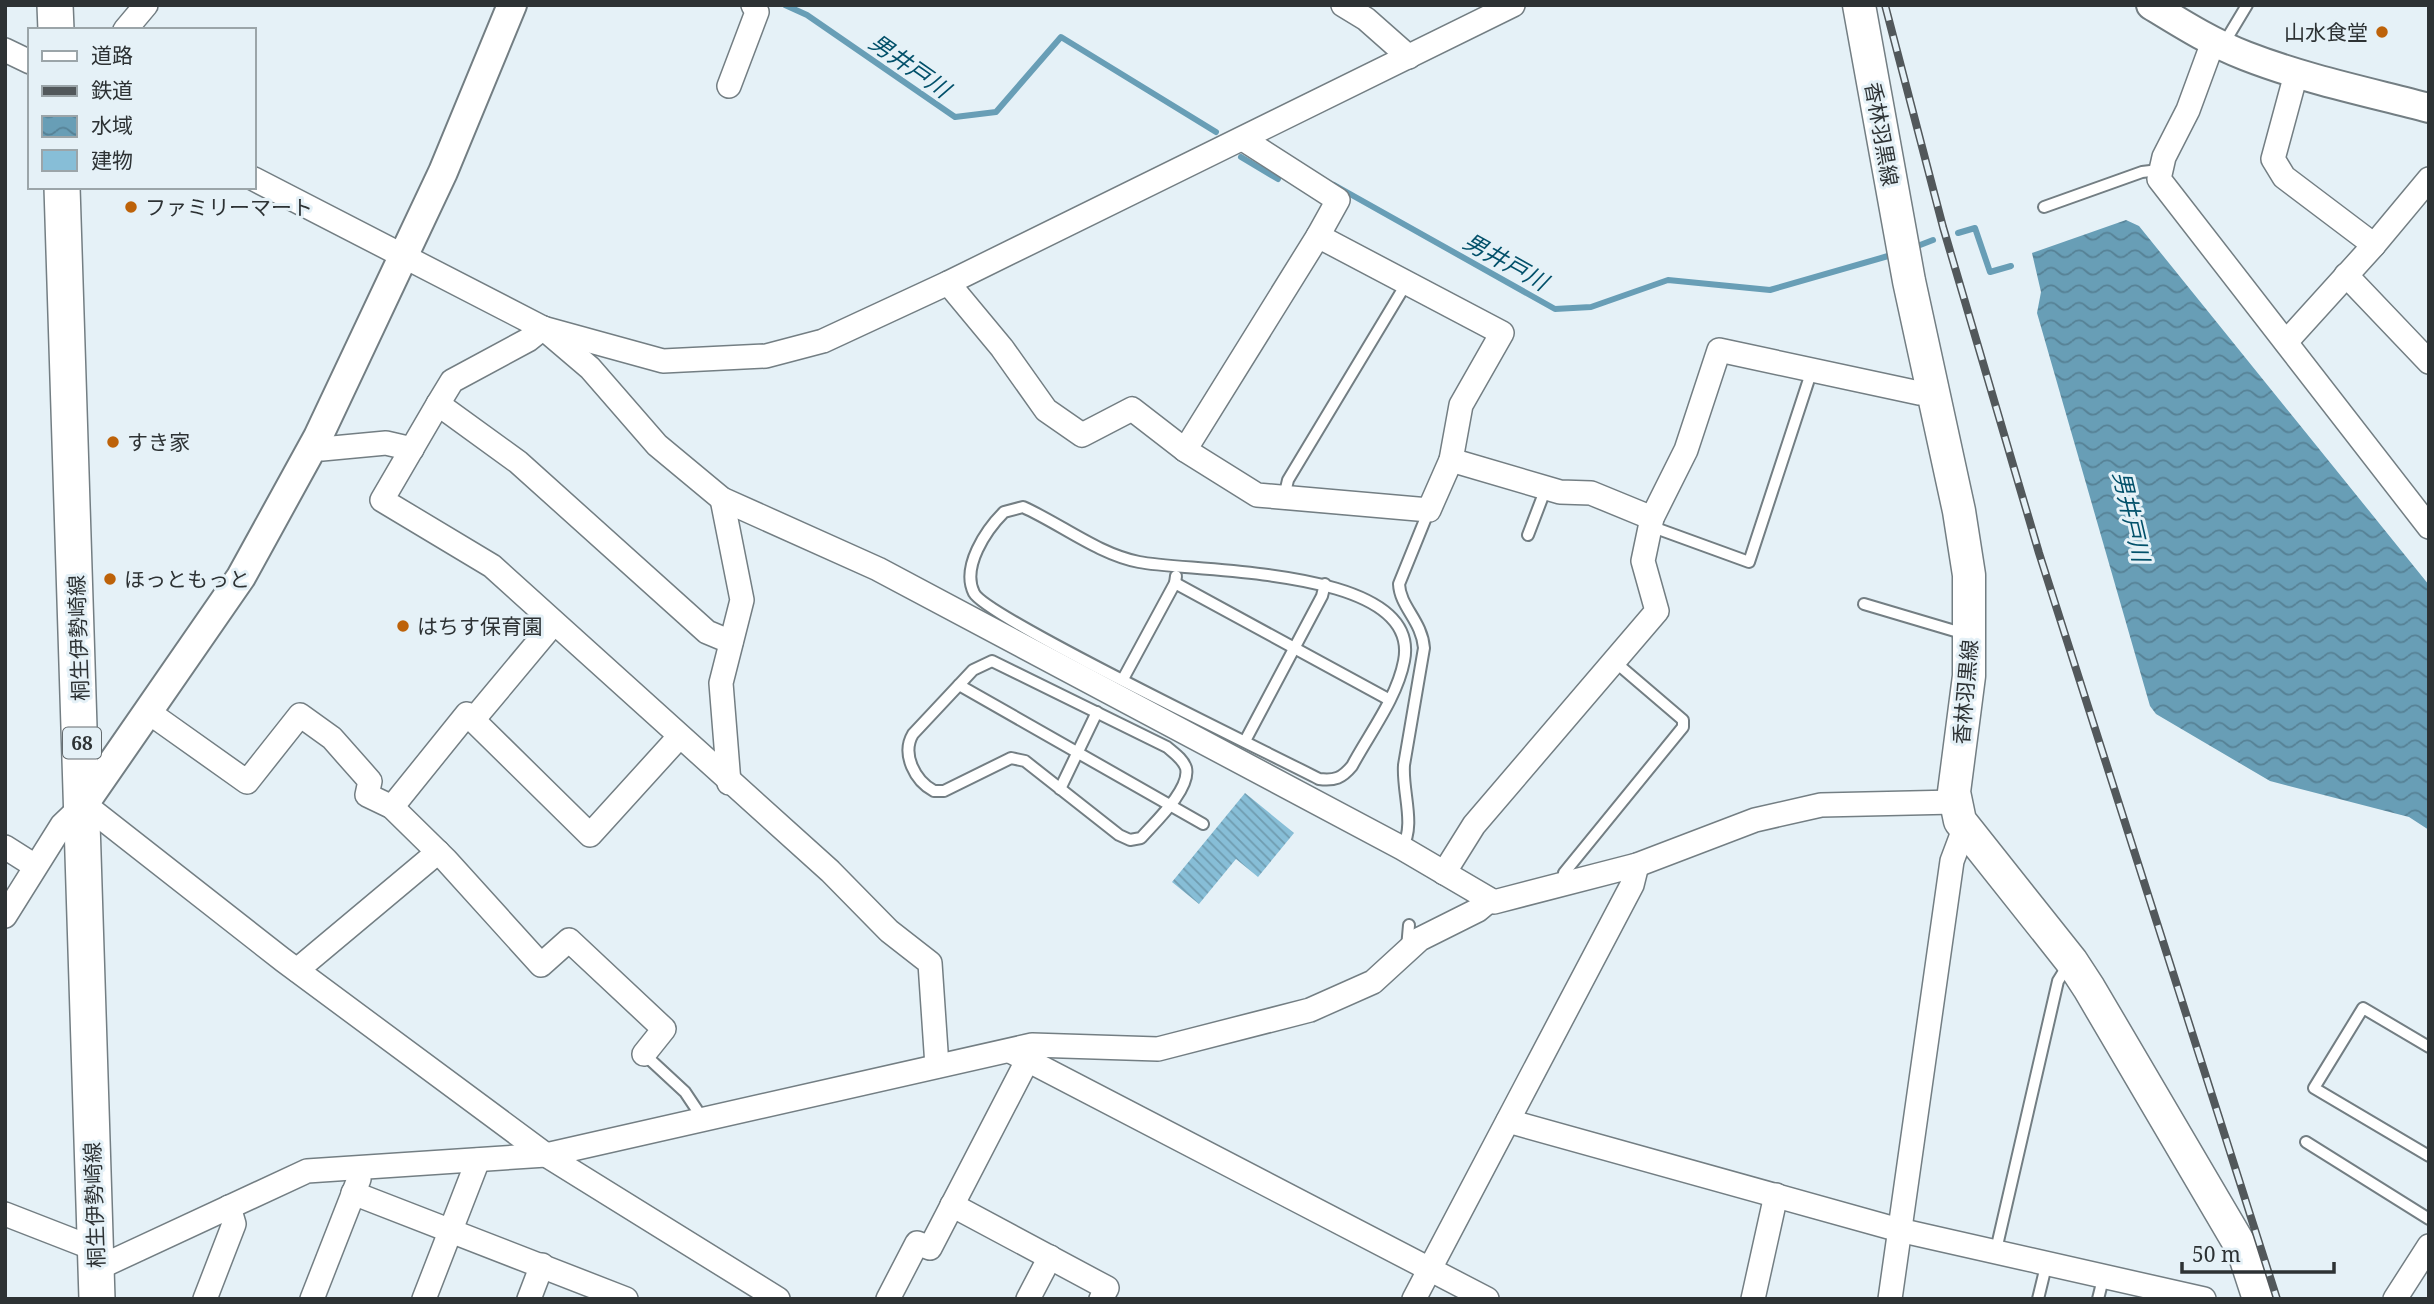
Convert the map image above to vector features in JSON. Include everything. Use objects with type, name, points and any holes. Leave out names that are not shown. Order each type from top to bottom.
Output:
[{"type":"main road","points":[[55,5],[56,28]]},
{"type":"main road","name":"香林羽黒線","points":[[1859,5],[1909,281],[1966,545],[1971,634],[1959,816]]},
{"type":"main road","name":"桐生伊勢崎線","points":[[62,189],[84,804],[96,1272]]},
{"type":"main road","points":[[1959,816],[2072,962],[2243,1250],[2259,1299]]},
{"type":"street","points":[[127,28],[146,5]]},
{"type":"street","points":[[5,916],[62,825],[84,804],[241,577],[313,445],[443,172],[512,5]]},
{"type":"street","points":[[729,86],[757,12],[754,5]]},
{"type":"street","points":[[1343,5],[1366,19],[1409,57]]},
{"type":"street","points":[[256,180],[543,328],[663,361],[766,356],[823,341],[948,283],[1513,5]]},
{"type":"street","points":[[2151,5],[2218,44],[2296,74],[2429,108]]},
{"type":"street","points":[[2218,44],[2159,170],[2159,179],[2429,527]]},
{"type":"street","points":[[5,50],[28,61]]},
{"type":"street","points":[[2296,74],[2273,159],[2284,177],[2374,245]]},
{"type":"street","points":[[1185,450],[1338,200],[1243,139]]},
{"type":"street","points":[[2286,342],[2374,245],[2429,179]]},
{"type":"street","points":[[948,283],[1002,348],[1046,411],[1082,435],[1132,409],[1185,450],[1257,495],[1429,510],[1451,460],[1461,405],[1502,333],[1318,236]]},
{"type":"street","points":[[2346,275],[2429,362]]},
{"type":"street","points":[[543,328],[528,340],[452,381],[382,500],[492,566],[729,783],[830,871],[889,931],[930,963],[937,1066]]},
{"type":"street","points":[[543,328],[590,368],[657,445],[722,499],[878,569],[1402,848],[1490,900],[1503,901],[1637,865],[1755,820],[1821,805],[1959,816],[1890,1299]]},
{"type":"street","points":[[1444,873],[1474,825],[1612,659],[1657,611],[1643,561],[1651,522],[1686,450],[1719,350],[1933,393]]},
{"type":"street","points":[[438,404],[518,462],[707,632],[731,642]]},
{"type":"street","points":[[313,445],[322,449],[386,443],[412,449]]},
{"type":"street","points":[[1451,460],[1560,492],[1591,493],[1651,522]]},
{"type":"street","points":[[722,499],[742,600],[721,683],[729,783]]},
{"type":"street","points":[[473,720],[554,623]]},
{"type":"street","points":[[147,711],[247,782],[300,715],[332,738],[370,781],[368,795],[392,807],[438,852],[541,965],[569,940],[664,1029],[644,1054]]},
{"type":"street","points":[[392,807],[467,714],[590,835],[679,737]]},
{"type":"street","points":[[84,804],[297,970],[546,1155],[778,1299]]},
{"type":"street","points":[[5,847],[35,866]]},
{"type":"street","points":[[297,970],[438,852]]},
{"type":"street","points":[[1414,1299],[1632,885],[1637,865]]},
{"type":"street","points":[[888,1299],[918,1242],[930,1248],[1019,1055],[1032,1045],[1158,1049],[1310,1010],[1373,982],[1407,948],[1478,910],[1490,900]]},
{"type":"street","points":[[5,1214],[96,1272],[307,1171],[546,1155],[937,1066],[1019,1055],[1487,1299]]},
{"type":"street","points":[[1508,1121],[1899,1230],[2104,1275],[2156,1293],[2204,1299]]},
{"type":"street","points":[[424,1299],[478,1160]]},
{"type":"street","points":[[312,1299],[364,1166]]},
{"type":"street","points":[[353,1193],[452,1229],[626,1299]]},
{"type":"street","points":[[1753,1299],[1776,1195]]},
{"type":"street","points":[[952,1205],[1107,1288],[1101,1299]]},
{"type":"street","points":[[205,1299],[234,1224],[229,1207]]},
{"type":"street","points":[[2395,1299],[2429,1246]]},
{"type":"street","points":[[1028,1299],[1050,1257]]},
{"type":"street","points":[[529,1299],[542,1265]]},
{"type":"lane","points":[[2218,44],[2247,5]]},
{"type":"lane","points":[[2044,207],[2142,172],[2159,170]]},
{"type":"lane","points":[[1284,497],[1288,480],[1406,284]]},
{"type":"lane","points":[[1651,522],[1749,562],[1812,370]]},
{"type":"lane","points":[[1528,535],[1546,488]]},
{"type":"lane","points":[[1023,507],[1124,558],[1177,568],[1306,579],[1325,584],[1392,616],[1400,629],[1405,659],[1388,699],[1352,766],[1343,776],[1332,781],[1319,779],[1030,631],[979,600],[972,590],[971,576],[978,550],[1004,512],[1023,507]]},
{"type":"lane","points":[[1402,848],[1409,837],[1402,784],[1404,765],[1424,648],[1420,627],[1400,594],[1399,583],[1429,510]]},
{"type":"lane","points":[[1123,679],[1175,583],[1177,568]]},
{"type":"lane","points":[[1175,583],[1388,699]]},
{"type":"lane","points":[[1245,741],[1325,584]]},
{"type":"lane","points":[[1864,604],[1956,634],[1971,634]]},
{"type":"lane","points":[[1565,884],[1564,873],[1682,727],[1683,720],[1612,659]]},
{"type":"lane","points":[[992,661],[1167,747],[1182,761],[1186,781],[1141,838],[1130,840],[1119,835],[1025,761],[1011,758],[944,791],[934,791],[916,776],[907,743],[959,685],[983,663],[992,661]]},
{"type":"lane","points":[[959,685],[1203,824]]},
{"type":"lane","points":[[1060,789],[1097,712]]},
{"type":"lane","points":[[1407,948],[1409,925]]},
{"type":"lane","points":[[1996,1250],[2058,981],[2064,968],[2072,962]]},
{"type":"lane","points":[[2429,1047],[2363,1009],[2314,1088],[2429,1156]]},
{"type":"lane","points":[[644,1054],[685,1092],[703,1119]]},
{"type":"lane","points":[[2306,1142],[2429,1219]]},
{"type":"lane","points":[[2038,1299],[2047,1262]]},
{"type":"lane","points":[[2098,1299],[2104,1275]]},
{"type":"water","points":[[2126,220],[2139,226],[2429,585],[2429,830],[2409,817],[2270,781],[2156,714],[2150,706],[2037,313],[2041,292],[2032,253]]},
{"type":"building","points":[[1245,793],[1294,833],[1258,877],[1236,859],[1199,904],[1172,882]]},
{"type":"waterway","name":"男井戸川","points":[[785,5],[807,15],[955,117],[996,112],[1061,37],[1216,132]]},
{"type":"waterway","name":"男井戸川","points":[[1241,157],[1278,179]]},
{"type":"waterway","name":"男井戸川","points":[[1334,185],[1555,309],[1591,307],[1668,280],[1770,290],[1888,256]]},
{"type":"waterway","name":"男井戸川","points":[[1958,233],[1975,228],[1990,272],[2011,266]]},
{"type":"waterway","name":"男井戸川","points":[[1915,247],[1933,240]]},
{"type":"railway","points":[[1885,5],[1943,227],[2039,553],[2277,1299]]},
{"type":"place","name":"山水食堂","points":[[2382,32]]},
{"type":"place","name":"ファミリーマート","points":[[131,207]]},
{"type":"place","name":"すき家","points":[[113,442]]},
{"type":"place","name":"ほっともっと","points":[[110,579]]},
{"type":"place","name":"はちす保育園","points":[[403,626]]}]
